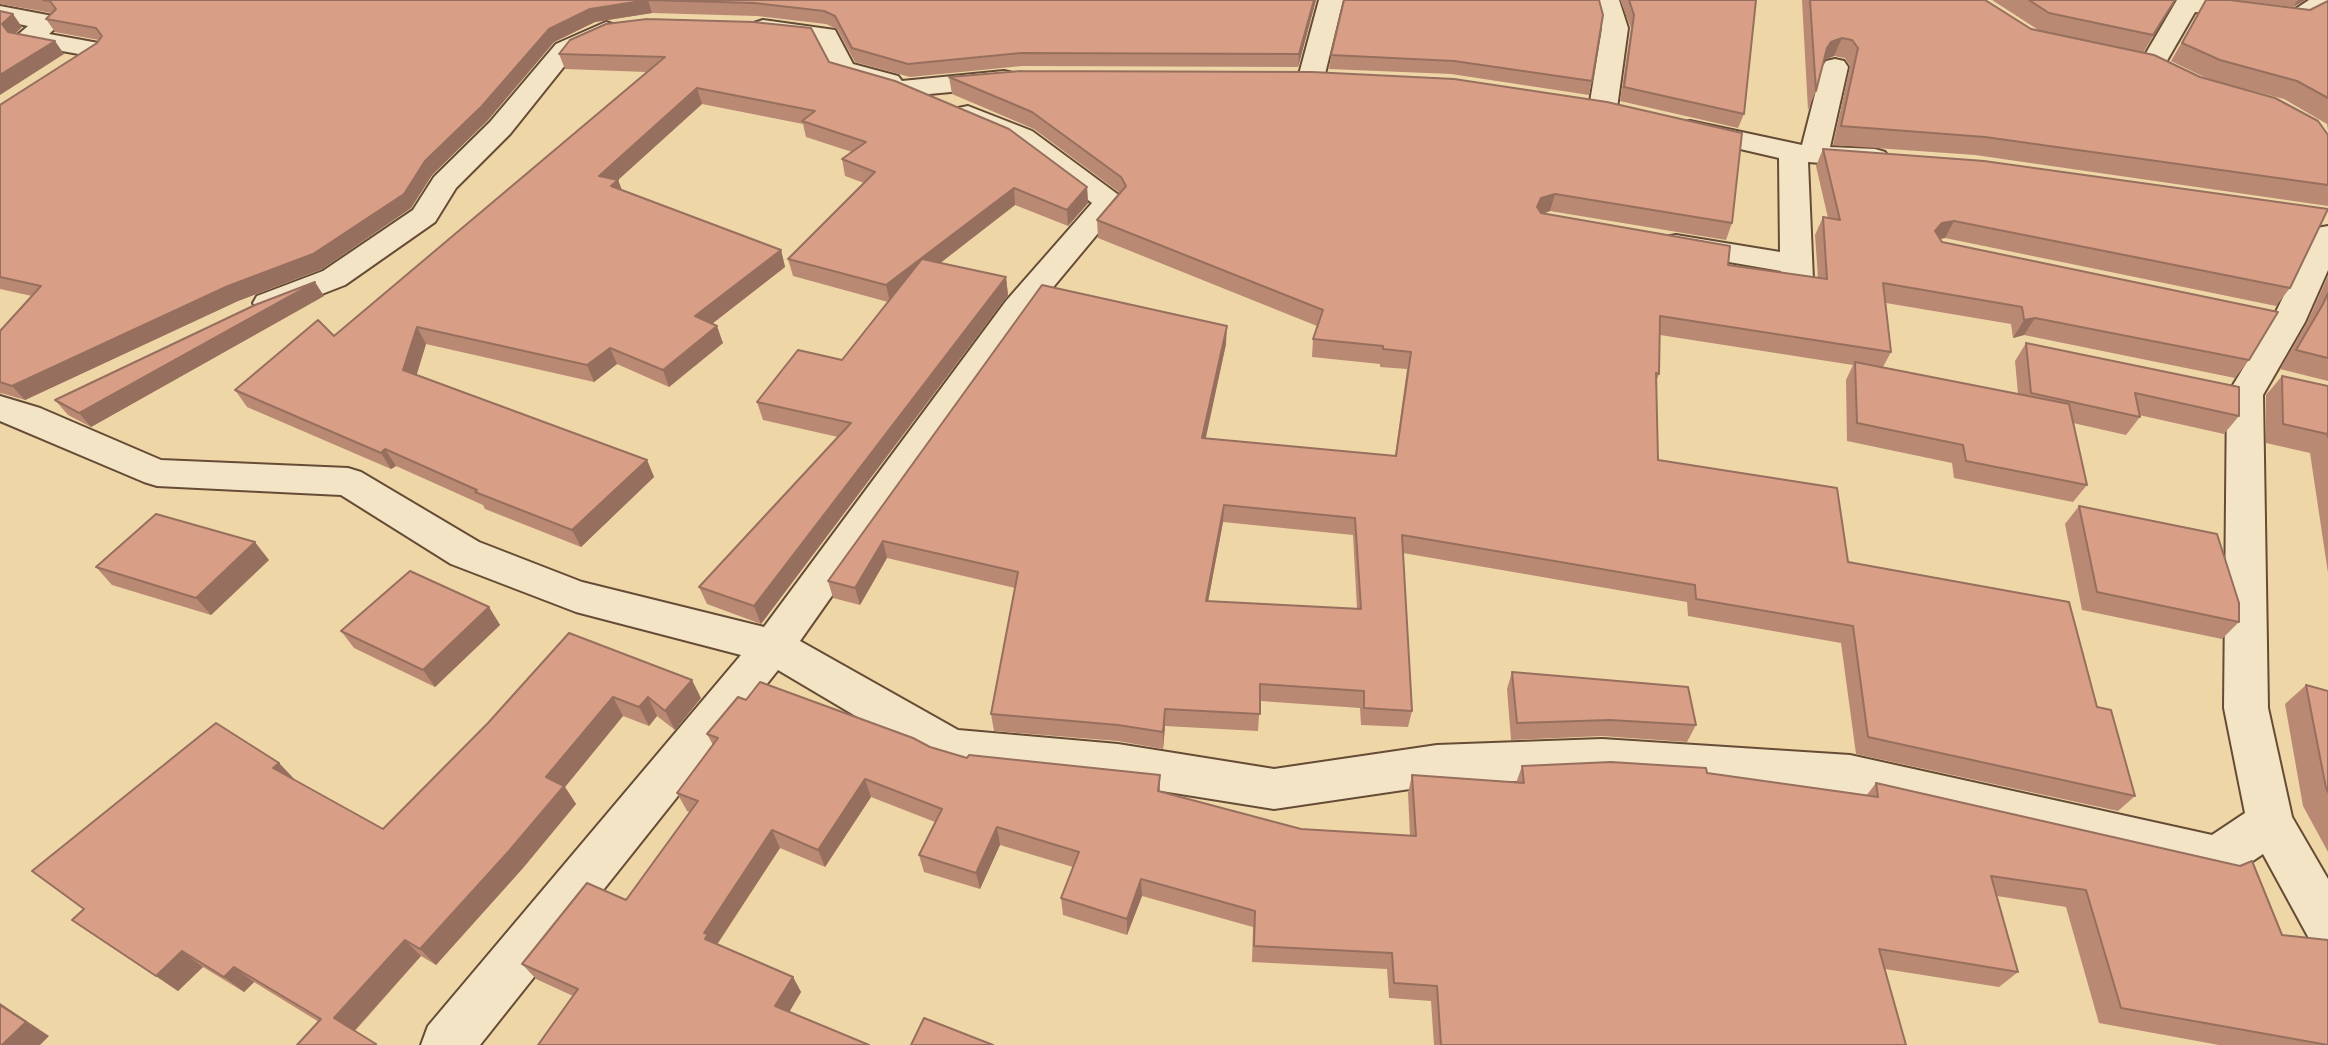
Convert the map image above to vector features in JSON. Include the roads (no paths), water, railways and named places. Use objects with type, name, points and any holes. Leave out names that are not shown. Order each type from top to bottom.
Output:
[{"type":"street","points":[[1311,78],[1331,0]]},
{"type":"street","points":[[1603,108],[1615,28],[1607,0]]},
{"type":"street","points":[[2125,60],[2164,71],[2187,4],[2298,18],[2320,4],[2328,6]]},
{"type":"street","points":[[0,13],[49,22],[27,38],[95,49],[62,71]]},
{"type":"street","points":[[447,1045],[773,646],[1018,308],[1110,202],[1021,137],[908,88],[842,69],[826,35],[730,26]]},
{"type":"street","points":[[238,316],[334,278],[424,216],[444,183],[500,128],[565,49],[604,30],[628,27]]},
{"type":"street","points":[[1646,239],[1797,272],[1804,153],[1835,67]]},
{"type":"street","points":[[908,88],[1035,77]]},
{"type":"street","points":[[1575,104],[1630,115]]},
{"type":"street","points":[[1671,124],[1804,153],[1908,161]]},
{"type":"street","points":[[2323,222],[2274,319],[2253,387],[2246,708],[2270,822],[2328,925]]},
{"type":"street","points":[[14,413],[65,399]]},
{"type":"street","points":[[14,413],[157,473],[348,482],[465,553],[564,592],[773,646],[951,749],[1118,764],[1274,789],[1437,765],[1602,758],[1850,775],[2218,858],[2270,822]]}]
